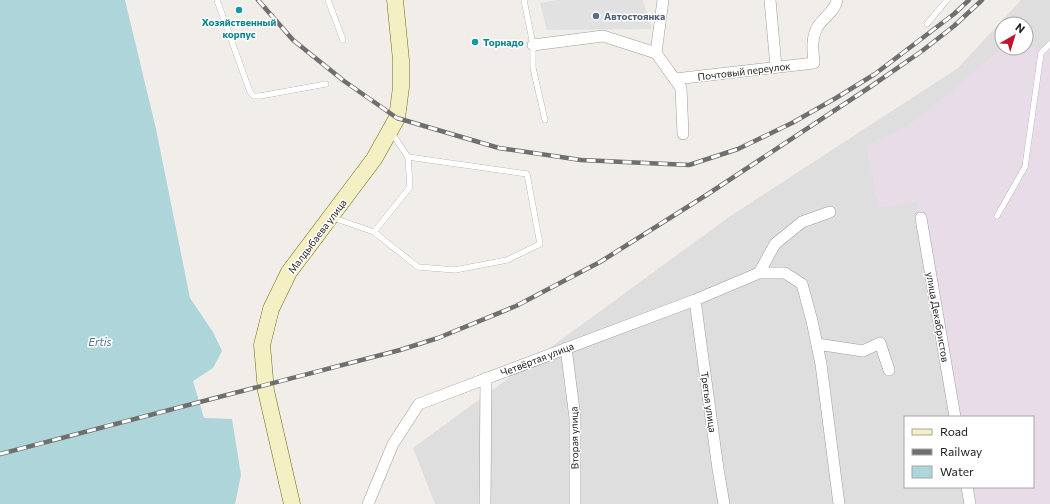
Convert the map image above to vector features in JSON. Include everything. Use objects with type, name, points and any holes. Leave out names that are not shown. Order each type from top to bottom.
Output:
[{"type":"main road","name":"Малдыбаева улица","points":[[292,504],[266,391],[262,345],[271,309],[289,272],[374,160],[391,132],[397,118],[401,87],[401,60],[395,0]]},
{"type":"street","points":[[656,53],[663,0]]},
{"type":"street","points":[[770,0],[776,67]]},
{"type":"street","name":"Почтовый переулок","points":[[675,79],[814,63],[814,37],[817,27],[836,5],[837,0]]},
{"type":"street","points":[[533,45],[603,36],[656,53],[681,88],[683,134]]},
{"type":"street","points":[[759,273],[775,244],[802,222],[830,212]]},
{"type":"street","name":"улица Декабристов","points":[[921,218],[955,416]]},
{"type":"street","name":"Четвёртая улица","points":[[368,504],[393,444],[419,404],[695,300],[759,273],[785,272],[802,284],[812,321],[821,364],[839,504]]},
{"type":"street","name":"Третья улица","points":[[695,300],[724,504]]},
{"type":"street","points":[[817,344],[863,351],[880,343],[889,370]]},
{"type":"street","name":"Вторая улица","points":[[566,348],[575,418],[574,504]]},
{"type":"street","points":[[486,378],[486,504]]},
{"type":"street","points":[[967,488],[970,504]]},
{"type":"lane","points":[[216,0],[250,92],[254,96],[326,84]]},
{"type":"lane","points":[[328,0],[343,40]]},
{"type":"lane","points":[[524,0],[533,45],[533,68],[545,120]]},
{"type":"lane","points":[[927,24],[947,0]]},
{"type":"lane","points":[[997,216],[1024,167],[1041,53],[1050,44]]},
{"type":"lane","points":[[374,232],[410,187],[408,157],[391,132]]},
{"type":"lane","points":[[331,217],[374,232],[418,267],[455,270],[507,260],[540,244],[527,174],[408,157]]},
{"type":"shaded area","name":"Автостоянка","points":[[557,0],[643,0],[652,29],[547,30],[540,3]]},
{"type":"shaded area","points":[[1021,0],[1050,0],[1050,504],[435,504],[413,448],[729,217],[958,68],[994,29],[994,56],[1034,56],[1034,16],[1006,16]]},
{"type":"shaded area","points":[[1034,48],[1050,48],[1050,504],[964,504],[962,488],[1034,488],[1034,416],[950,416],[916,201],[879,208],[866,146],[906,127],[945,97],[994,55],[1034,56]]},
{"type":"water","name":"Ertis","points":[[0,0],[125,0],[156,129],[190,298],[213,332],[222,351],[213,368],[193,381],[204,418],[232,419],[241,475],[235,504],[0,504]]},
{"type":"railway","points":[[258,0],[293,40],[344,81],[397,118],[499,148],[581,160],[689,165],[738,149],[792,123],[836,98],[875,74],[954,14],[969,0]]},
{"type":"railway","points":[[0,454],[400,350],[438,338],[516,306],[600,262],[708,194],[922,51],[954,26],[982,0]]},
{"type":"place","name":"Хозяйственный корпус","points":[[239,10]]},
{"type":"place","name":"Автостоянка","points":[[596,16]]},
{"type":"place","name":"Торнадо","points":[[475,42]]}]
